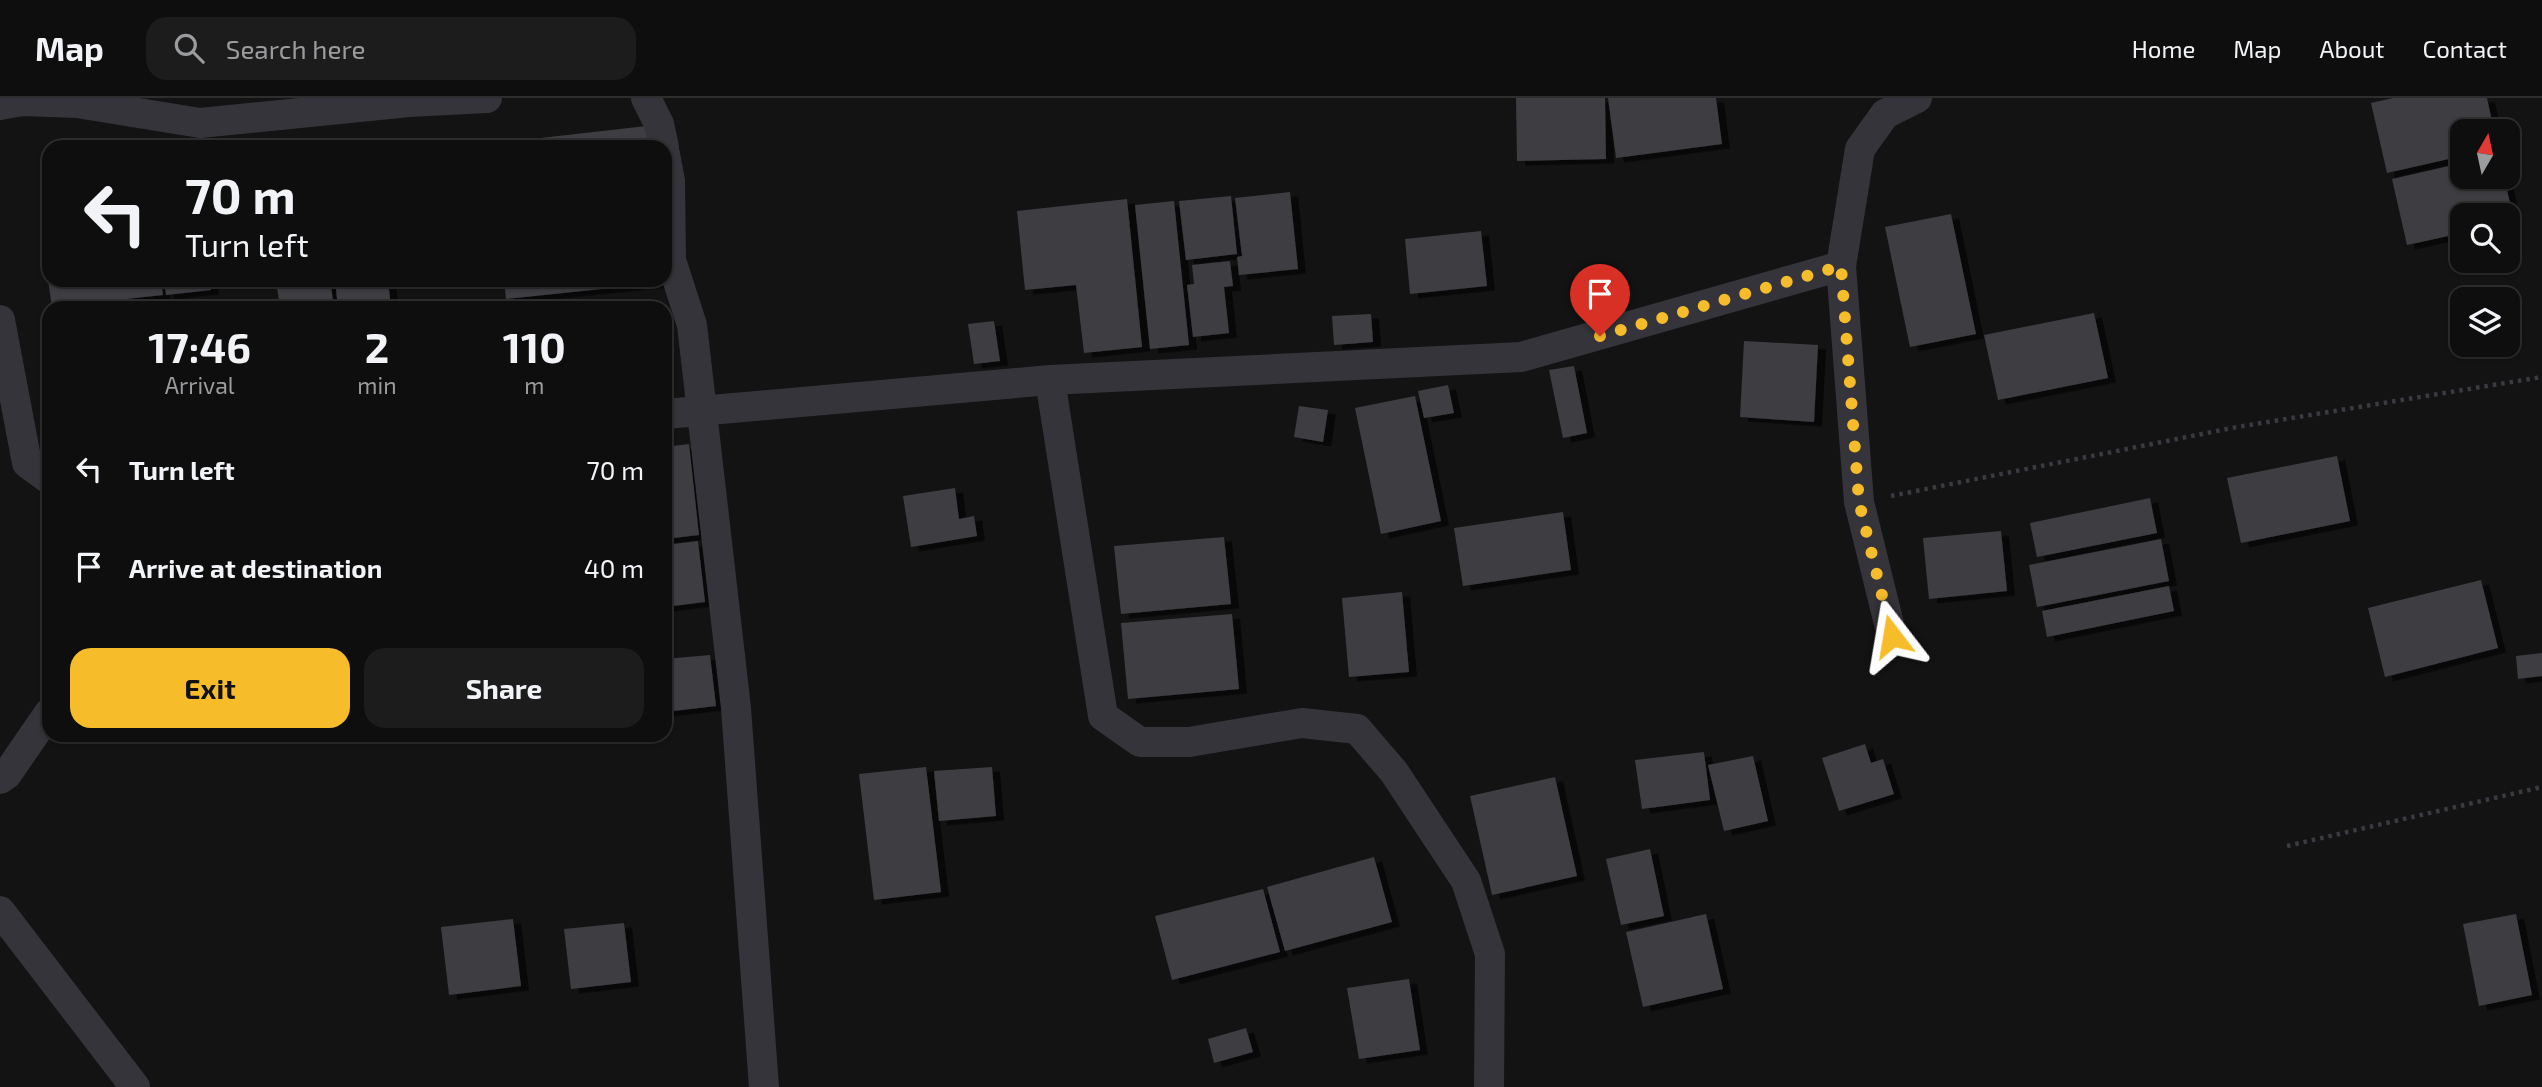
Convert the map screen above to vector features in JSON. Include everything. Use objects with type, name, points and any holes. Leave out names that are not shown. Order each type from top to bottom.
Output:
[{"type":"street","points":[[15,101],[77,103],[200,123],[409,102],[487,98]]},
{"type":"street","points":[[646,98],[659,124],[662,140]]},
{"type":"street","points":[[1892,636],[1859,502],[1841,266],[1860,149],[1885,114],[1917,98]]},
{"type":"street","points":[[672,263],[692,325],[736,708],[764,1087]]},
{"type":"street","points":[[672,413],[1050,380],[1521,357],[1841,266]]},
{"type":"street","points":[[0,320],[27,463],[42,474]]},
{"type":"street","points":[[1050,380],[1103,716],[1140,742],[1189,742],[1302,723],[1357,729],[1394,772],[1466,881],[1490,954],[1489,1087]]},
{"type":"street","points":[[0,779],[42,723]]},
{"type":"street","points":[[0,911],[135,1087]]},
{"type":"path","points":[[1859,502],[2237,427],[2542,377]]},
{"type":"path","points":[[2287,846],[2542,787]]},
{"type":"building","points":[[1516,98],[1605,98],[1606,159],[1517,161]]},
{"type":"building","points":[[1608,98],[1716,98],[1722,144],[1616,158]]},
{"type":"building","points":[[2393,98],[2487,98],[2491,119],[2450,119],[2450,159],[2387,173],[2371,103]]},
{"type":"building","points":[[655,125],[656,140],[522,140]]},
{"type":"building","points":[[2450,166],[2450,189],[2507,189],[2510,203],[2450,203],[2450,236],[2407,245],[2392,179]]},
{"type":"building","points":[[1290,192],[1298,269],[1239,275],[1237,257],[1242,256],[1235,198]]},
{"type":"building","points":[[1231,196],[1237,254],[1186,260],[1179,201]]},
{"type":"building","points":[[1127,199],[1142,347],[1084,353],[1076,285],[1025,290],[1017,211]]},
{"type":"building","points":[[1174,201],[1189,345],[1150,349],[1135,205]]},
{"type":"building","points":[[1951,214],[1976,334],[1910,347],[1885,227]]},
{"type":"building","points":[[1481,231],[1487,286],[1410,294],[1405,239]]},
{"type":"building","points":[[1230,261],[1233,286],[1224,287],[1229,333],[1193,337],[1187,285],[1194,284],[1192,265]]},
{"type":"building","points":[[49,287],[162,287],[163,295],[108,301],[51,301]]},
{"type":"building","points":[[165,287],[211,287],[211,290],[166,295]]},
{"type":"building","points":[[277,287],[331,287],[333,301],[279,301]]},
{"type":"building","points":[[336,287],[389,287],[390,301],[337,301]]},
{"type":"building","points":[[505,287],[620,287],[506,299]]},
{"type":"building","points":[[2094,313],[2108,378],[1998,400],[1984,335]]},
{"type":"building","points":[[1371,314],[1373,342],[1334,345],[1332,316]]},
{"type":"building","points":[[994,321],[1000,361],[974,364],[968,324]]},
{"type":"building","points":[[1744,341],[1818,345],[1814,422],[1740,417]]},
{"type":"building","points":[[1574,366],[1587,433],[1563,438],[1549,370]]},
{"type":"building","points":[[1448,385],[1454,413],[1424,418],[1418,391]]},
{"type":"building","points":[[1415,396],[1441,521],[1381,534],[1355,408]]},
{"type":"building","points":[[1299,406],[1328,410],[1323,442],[1294,437]]},
{"type":"building","points":[[689,444],[699,535],[672,538],[672,446]]},
{"type":"building","points":[[2337,456],[2350,521],[2241,543],[2227,478]]},
{"type":"building","points":[[955,488],[959,519],[974,516],[977,536],[911,547],[903,496]]},
{"type":"building","points":[[2150,498],[2157,533],[2037,557],[2030,523]]},
{"type":"building","points":[[1563,512],[1571,570],[1463,586],[1454,528]]},
{"type":"building","points":[[2001,531],[2007,591],[1929,599],[1923,538]]},
{"type":"building","points":[[1224,537],[1231,604],[1121,614],[1114,546]]},
{"type":"building","points":[[2161,539],[2169,581],[2037,607],[2029,565]]},
{"type":"building","points":[[698,541],[705,602],[672,606],[672,544]]},
{"type":"building","points":[[2481,580],[2498,648],[2385,677],[2368,608]]},
{"type":"building","points":[[2169,586],[2174,611],[2047,637],[2042,611]]},
{"type":"building","points":[[1402,592],[1409,672],[1349,677],[1342,598]]},
{"type":"building","points":[[1232,614],[1239,689],[1128,699],[1121,623]]},
{"type":"building","points":[[2542,653],[2542,676],[2518,679],[2516,656]]},
{"type":"building","points":[[710,655],[716,706],[672,711],[672,658]]},
{"type":"building","points":[[1865,744],[1871,763],[1883,759],[1894,794],[1839,811],[1822,758]]},
{"type":"building","points":[[1704,752],[1710,800],[1642,809],[1635,760]]},
{"type":"building","points":[[1753,756],[1768,821],[1724,831],[1708,765]]},
{"type":"building","points":[[926,767],[941,892],[874,900],[859,774]]},
{"type":"building","points":[[992,767],[996,816],[939,821],[934,771]]},
{"type":"building","points":[[1555,777],[1577,876],[1492,895],[1470,796]]},
{"type":"building","points":[[1650,849],[1664,916],[1621,925],[1606,859]]},
{"type":"building","points":[[1374,857],[1392,922],[1285,951],[1267,887]]},
{"type":"building","points":[[1263,889],[1280,952],[1172,980],[1155,916]]},
{"type":"building","points":[[1706,914],[1723,989],[1643,1007],[1626,932]]},
{"type":"building","points":[[2516,914],[2532,995],[2479,1006],[2463,924]]},
{"type":"building","points":[[513,919],[521,986],[449,995],[441,927]]},
{"type":"building","points":[[624,923],[631,982],[571,989],[564,929]]},
{"type":"building","points":[[1409,979],[1420,1050],[1359,1059],[1347,988]]},
{"type":"building","points":[[1246,1028],[1253,1052],[1214,1063],[1208,1039]]},
{"type":"route","points":[[1600,336],[1841,266],[1859,502],[1892,636]]}]
